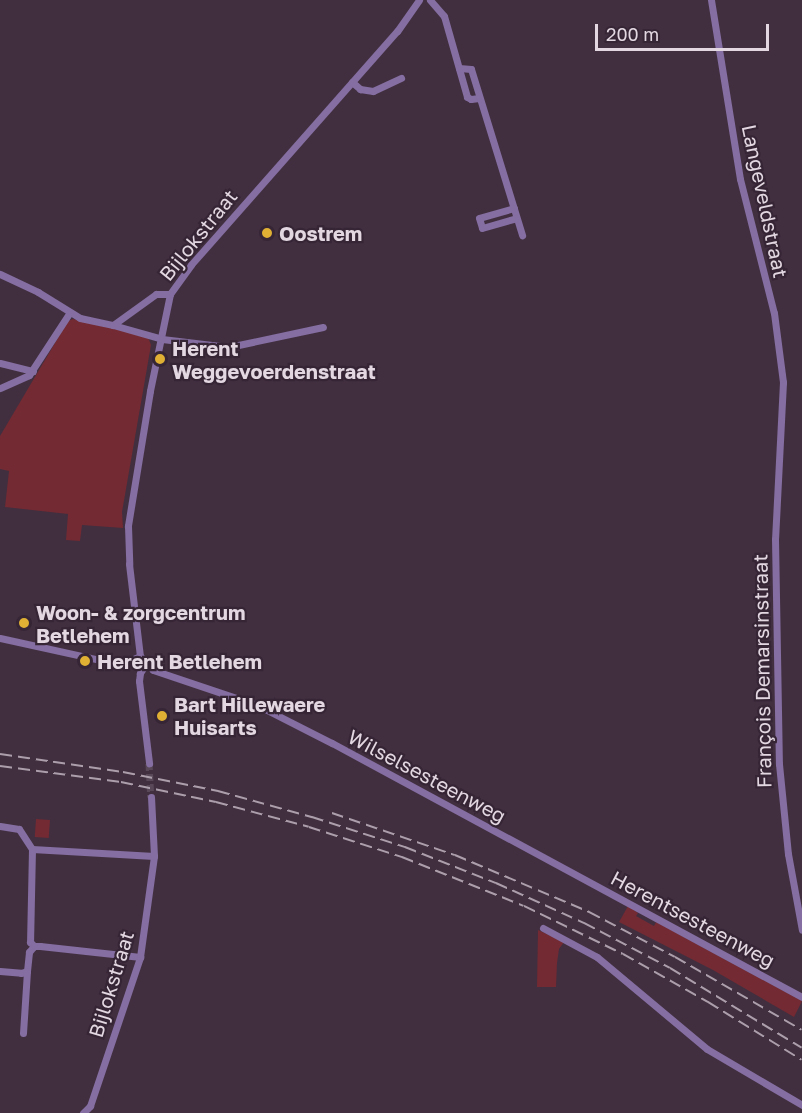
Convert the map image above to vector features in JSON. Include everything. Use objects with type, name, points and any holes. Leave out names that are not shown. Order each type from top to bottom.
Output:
[{"type":"street","name":"Bijlokstraat","points":[[140,656],[129,564],[128,526],[160,339],[170,294],[191,265],[397,31],[419,0]]},
{"type":"street","points":[[430,0],[444,16],[467,97],[479,98]]},
{"type":"street","name":"Langeveldstraat","points":[[711,0],[740,178],[778,334],[783,410]]},
{"type":"street","points":[[459,68],[471,69],[522,235]]},
{"type":"street","points":[[352,82],[360,89],[373,91],[401,78]]},
{"type":"street","points":[[514,208],[479,218],[482,228],[516,218]]},
{"type":"street","points":[[0,274],[38,292],[70,312],[160,339],[229,347],[323,327]]},
{"type":"street","points":[[113,325],[156,294],[170,294]]},
{"type":"street","points":[[0,388],[33,371],[70,312]]},
{"type":"street","points":[[0,363],[33,371]]},
{"type":"street","name":"François Demarsinstraat","points":[[783,410],[776,539],[778,764],[788,854],[802,930]]},
{"type":"street","points":[[0,638],[114,663],[140,656]]},
{"type":"street","name":"Wilselsesteenweg","points":[[140,656],[146,664],[159,672],[257,705],[568,870]]},
{"type":"street","points":[[146,664],[140,673],[139,681],[149,763]]},
{"type":"street","name":"Bijlokstraat","points":[[83,1113],[90,1109],[140,957],[154,856],[151,797]]},
{"type":"street","points":[[0,826],[19,829],[32,849],[30,942],[34,946],[140,957]]},
{"type":"street","points":[[32,849],[154,856]]},
{"type":"street","name":"Herentsesteenweg","points":[[568,870],[802,997]]},
{"type":"street","points":[[543,928],[597,957],[707,1050],[802,1105]]},
{"type":"street","points":[[23,1033],[29,952],[34,946]]},
{"type":"street","points":[[0,971],[21,973],[27,971]]},
{"type":"shaded area","points":[[73,319],[148,337],[151,345],[122,512],[123,528],[82,525],[80,541],[66,540],[68,514],[5,507],[9,471],[0,469],[0,436],[68,321]]},
{"type":"shaded area","points":[[36,819],[50,820],[49,838],[35,837]]},
{"type":"shaded area","points":[[628,906],[638,913],[636,916],[654,926],[656,922],[802,1001],[794,1017],[713,970],[619,922]]},
{"type":"shaded area","points":[[538,930],[564,942],[559,949],[556,987],[537,987]]},
{"type":"tunnel","points":[[149,763],[151,797]]},
{"type":"railway","points":[[0,754],[123,772],[218,791],[312,817],[405,847],[496,883],[584,923],[670,968],[802,1048]]},
{"type":"railway","points":[[0,766],[121,782],[216,802],[309,827],[402,857],[524,906],[623,954],[708,1002],[802,1060]]},
{"type":"railway","points":[[332,813],[455,855],[589,912],[675,957],[802,1030]]},
{"type":"place","name":"Oostrem","points":[[267,233]]},
{"type":"place","name":"Herent Weggevoerdenstraat","points":[[160,359]]},
{"type":"place","name":"Woon- & zorgcentrum Betlehem","points":[[24,623]]},
{"type":"place","name":"Herent Betlehem","points":[[85,661]]},
{"type":"place","name":"Bart Hillewaere Huisarts","points":[[162,716]]}]
